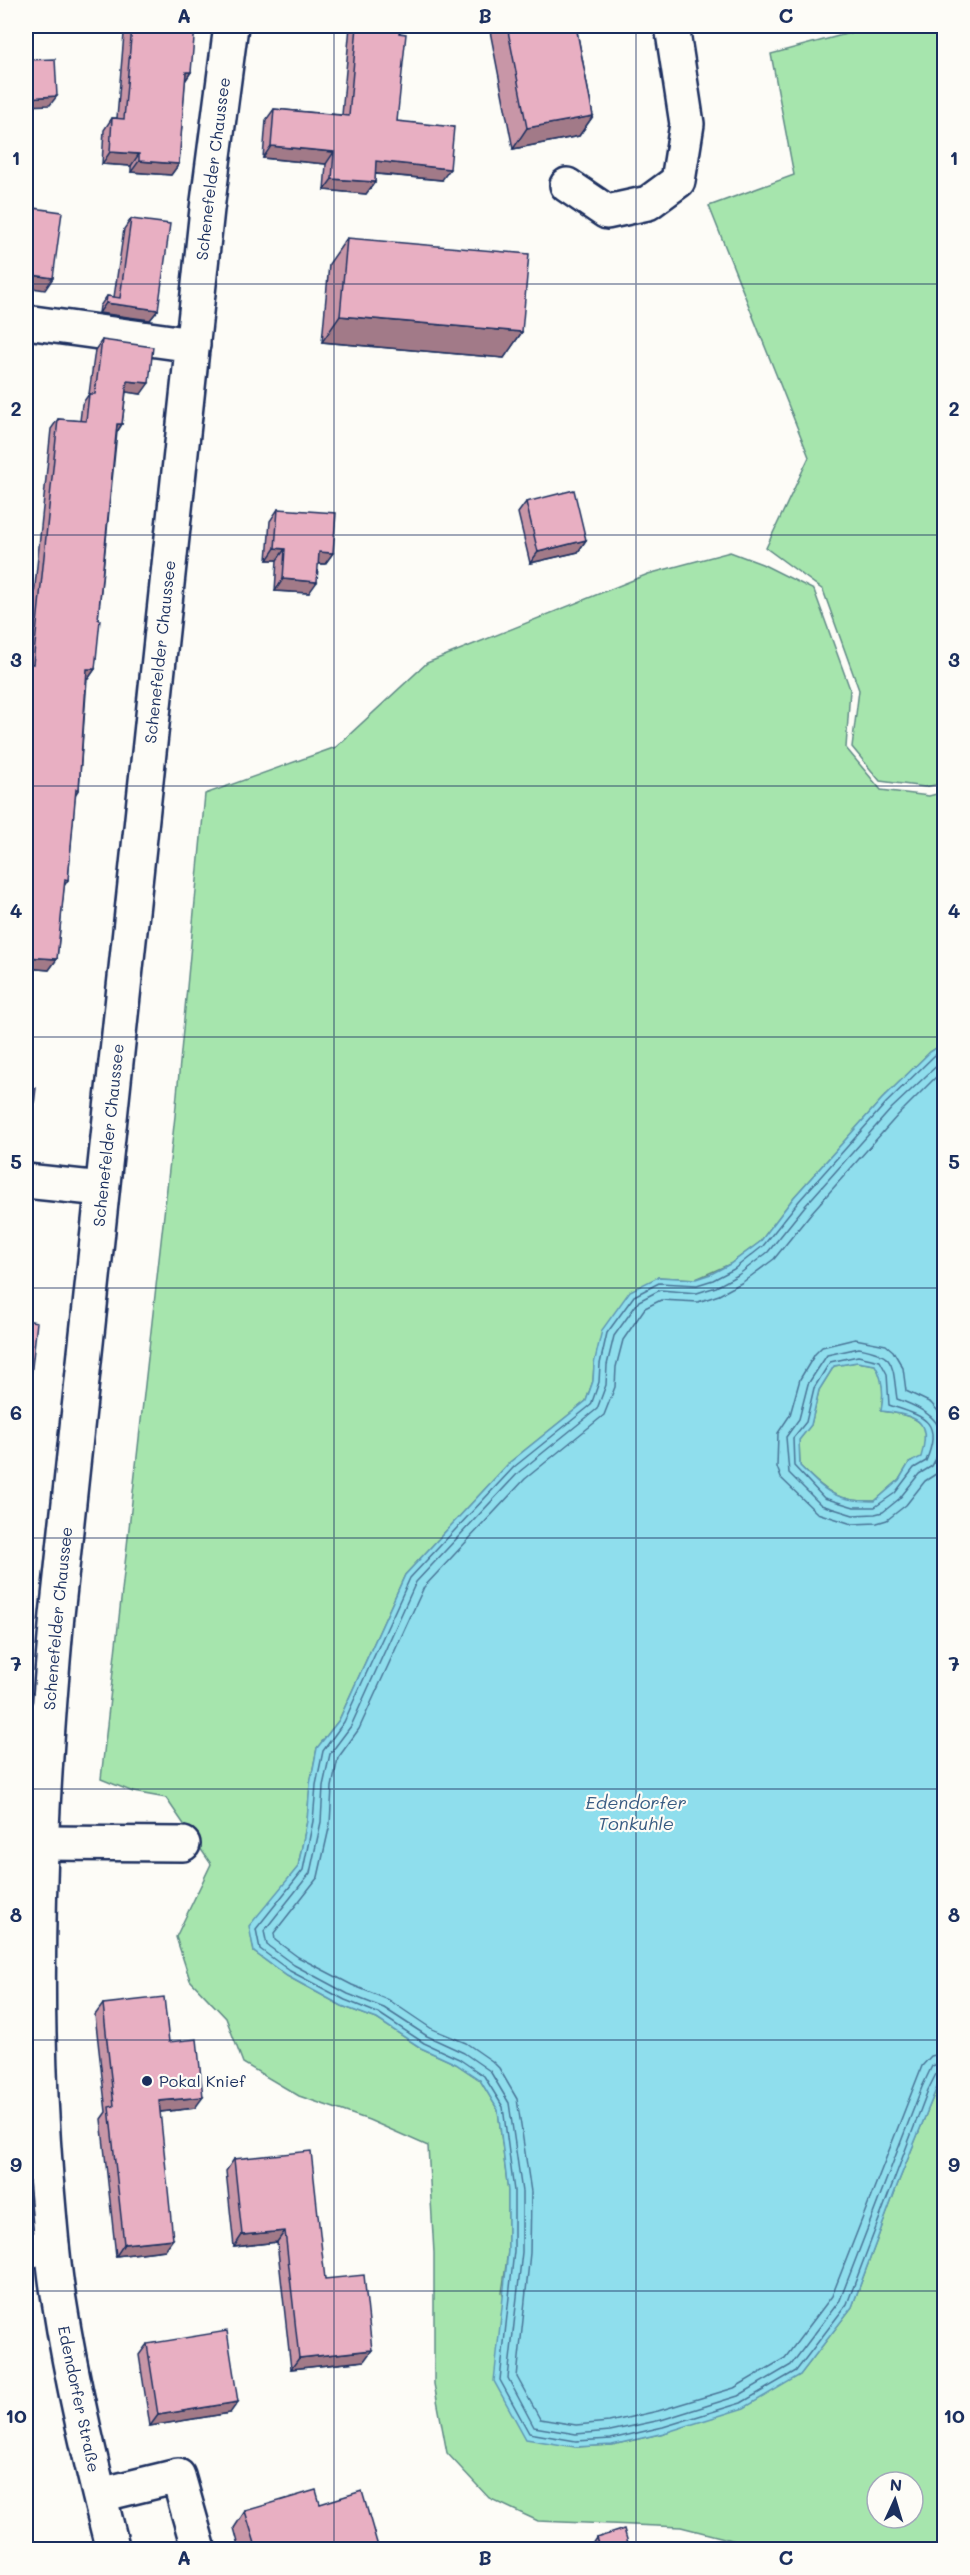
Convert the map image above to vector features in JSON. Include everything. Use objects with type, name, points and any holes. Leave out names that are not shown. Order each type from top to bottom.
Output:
[{"type":"street","name":"Schenefelder Chaussee","points":[[39,2249],[43,2134],[38,2002],[40,1843],[57,1615],[193,345],[231,26]]},
{"type":"street","points":[[567,185],[607,212],[648,203],[678,181],[687,124],[672,26]]},
{"type":"street","points":[[26,322],[193,345]]},
{"type":"street","points":[[26,1181],[102,1189]]},
{"type":"street","points":[[40,1843],[183,1844]]},
{"type":"street","name":"Edendorfer Straße","points":[[39,2249],[58,2300],[81,2416],[113,2550]]},
{"type":"street","points":[[100,2495],[178,2476],[199,2550]]},
{"type":"green space","points":[[876,26],[944,27],[944,783],[925,787],[880,781],[852,747],[859,690],[823,590],[766,548],[809,457],[709,206],[794,175],[771,54]]},
{"type":"green space","points":[[730,552],[762,564],[814,590],[850,689],[846,748],[881,790],[929,796],[944,792],[944,1043],[930,1052],[882,1099],[794,1197],[760,1242],[730,1264],[696,1279],[658,1277],[594,1364],[593,1381],[586,1401],[510,1462],[405,1575],[339,1720],[317,1748],[298,1867],[250,1927],[254,1952],[287,1976],[342,2006],[377,2019],[421,2048],[456,2064],[480,2080],[498,2110],[508,2191],[508,2251],[502,2293],[575,2447],[612,2445],[664,2433],[773,2389],[800,2375],[852,2307],[898,2183],[944,2070],[944,2549],[752,2549],[752,2545],[681,2527],[538,2521],[489,2498],[447,2453],[434,2384],[434,2253],[428,2146],[369,2120],[299,2096],[243,2063],[226,2018],[190,1980],[176,1937],[211,1864],[166,1798],[133,1792],[101,1779],[175,1116],[205,794],[336,747],[427,663],[648,574]]},
{"type":"green space","points":[[857,1362],[876,1365],[883,1387],[881,1411],[910,1417],[922,1425],[926,1431],[927,1439],[921,1458],[909,1463],[899,1480],[875,1501],[851,1500],[833,1494],[800,1466],[799,1440],[811,1425],[819,1390],[834,1366]]},
{"type":"water","name":"Edendorfer Tonkuhle","points":[[944,1043],[944,2070],[898,2183],[852,2307],[800,2375],[744,2408],[664,2433],[612,2445],[575,2447],[526,2439],[494,2381],[508,2251],[508,2191],[498,2110],[480,2080],[456,2064],[421,2048],[377,2019],[342,2006],[287,1976],[254,1952],[249,1926],[298,1867],[317,1748],[339,1720],[405,1575],[510,1462],[586,1401],[593,1381],[594,1364],[602,1330],[630,1291],[658,1277],[696,1279],[711,1274],[730,1264],[760,1242],[794,1197],[882,1099],[930,1052]],"holes":[[[857,1362],[875,1365],[882,1388],[881,1411],[912,1417],[918,1421],[924,1434],[924,1444],[921,1457],[909,1463],[899,1480],[875,1501],[850,1500],[825,1489],[800,1466],[799,1440],[811,1425],[819,1390],[834,1366]]]},
{"type":"building","points":[[132,26],[195,27],[191,72],[186,72],[179,164],[139,161],[139,154],[110,152],[112,118],[124,119]]},
{"type":"building","points":[[357,26],[400,26],[399,33],[406,34],[397,121],[454,127],[450,169],[376,161],[375,182],[332,179],[334,152],[271,146],[274,109],[349,116]]},
{"type":"building","points":[[507,26],[576,26],[593,116],[527,128]]},
{"type":"building","points":[[55,59],[57,96],[26,98],[26,60]]},
{"type":"building","points":[[26,207],[62,212],[53,278],[26,274]]},
{"type":"building","points":[[131,219],[170,224],[158,310],[106,303],[107,296],[120,298]]},
{"type":"building","points":[[347,238],[529,254],[522,332],[340,316]]},
{"type":"building","points":[[102,340],[153,347],[149,383],[127,381],[122,424],[117,424],[95,669],[87,669],[79,789],[76,789],[68,880],[65,879],[57,959],[26,957],[26,686],[28,663],[33,664],[58,419],[86,421],[89,394],[95,394]]},
{"type":"building","points":[[574,490],[586,540],[538,552],[526,502]]},
{"type":"building","points":[[278,509],[336,513],[333,553],[319,552],[317,582],[283,579],[285,549],[275,548]]},
{"type":"building","points":[[26,1087],[36,1088],[26,1155]]},
{"type":"building","points":[[26,1320],[37,1322],[31,1376],[26,1375]]},
{"type":"building","points":[[164,1997],[169,2042],[197,2039],[203,2097],[159,2101],[173,2239],[124,2244],[109,2107],[114,2106],[103,2004]]},
{"type":"building","points":[[311,2151],[325,2279],[364,2275],[372,2350],[299,2358],[285,2231],[242,2235],[234,2159]]},
{"type":"building","points":[[227,2331],[238,2402],[158,2415],[147,2344]]},
{"type":"building","points":[[316,2490],[320,2504],[362,2491],[379,2550],[257,2550],[245,2511]]},
{"type":"building","points":[[624,2529],[630,2550],[600,2550],[596,2538]]},
{"type":"place","name":"Pokal Knief","points":[[147,2081]]}]
